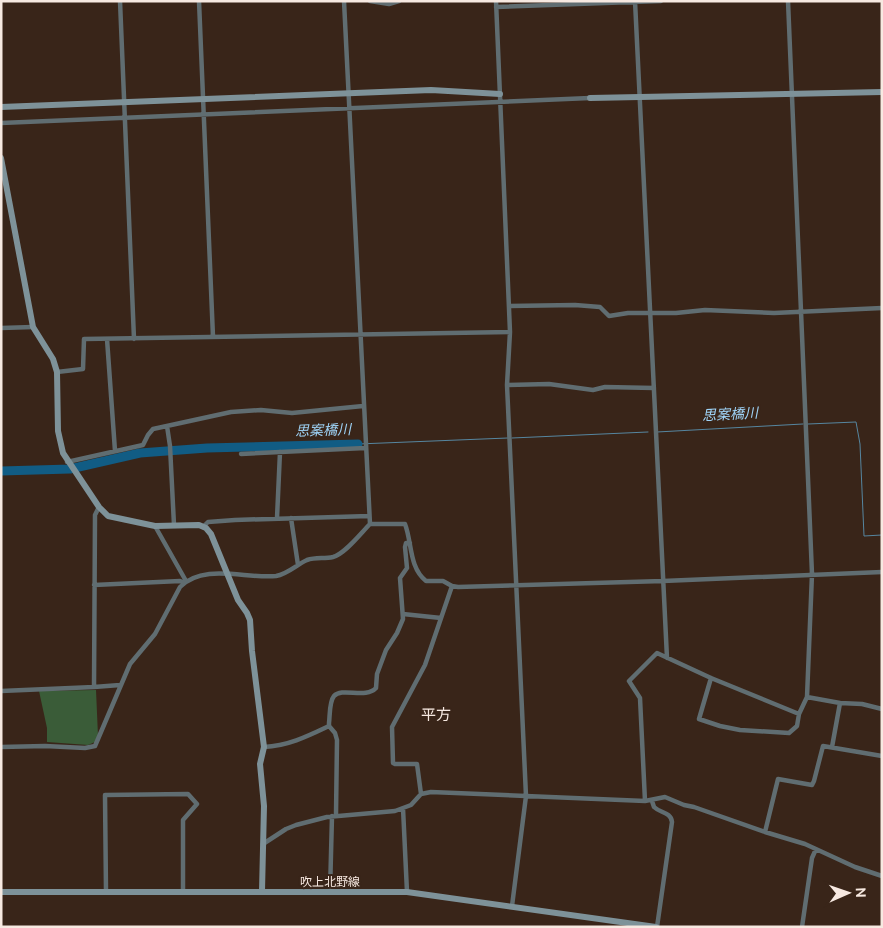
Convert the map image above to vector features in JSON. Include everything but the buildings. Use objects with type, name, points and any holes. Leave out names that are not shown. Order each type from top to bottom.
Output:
[{"type":"street","points":[[120,1],[134,339]]},
{"type":"street","points":[[200,1],[213,337]]},
{"type":"street","points":[[344,1],[370,524]]},
{"type":"street","points":[[370,1],[389,4],[399,1]]},
{"type":"street","points":[[496,1],[510,332],[507,385],[526,796],[512,906]]},
{"type":"street","points":[[496,7],[660,1]]},
{"type":"street","points":[[712,678],[699,719],[734,728],[785,734],[793,731],[797,726],[799,714],[807,697],[812,574],[788,1]]},
{"type":"street","points":[[635,2],[638,97],[667,658]]},
{"type":"street","points":[[1,107],[431,90],[500,94]]},
{"type":"street","points":[[1,123],[590,98],[882,92]]},
{"type":"street","points":[[1,158],[33,327],[53,359],[57,372],[59,440],[62,453],[99,507],[108,516],[155,526],[199,524],[211,534],[238,600],[250,620],[264,747],[260,764],[264,806],[262,891]]},
{"type":"street","points":[[509,306],[600,306],[609,316],[628,313],[705,310],[801,312],[882,308]]},
{"type":"street","points":[[1,328],[33,327]]},
{"type":"street","points":[[57,372],[83,369],[84,339],[510,332]]},
{"type":"street","points":[[107,339],[115,451]]},
{"type":"street","points":[[507,385],[550,384],[593,390],[605,387],[654,388]]},
{"type":"street","points":[[68,462],[144,445],[153,429],[219,413],[250,410],[292,413],[363,406]]},
{"type":"street","points":[[167,426],[171,455],[174,525]]},
{"type":"street","points":[[241,454],[365,445]]},
{"type":"street","points":[[277,518],[280,452]]},
{"type":"street","points":[[94,687],[95,515],[99,507]]},
{"type":"street","points":[[203,527],[208,522],[215,521],[369,516]]},
{"type":"street","points":[[291,518],[298,565]]},
{"type":"street","points":[[1,747],[45,746],[85,748],[95,746],[130,664],[154,634],[180,587],[185,582],[202,574],[277,576],[315,558],[334,557],[341,554],[370,524],[405,524],[410,536],[412,557],[417,570],[424,580],[443,581],[452,586],[663,581],[882,572]]},
{"type":"street","points":[[155,526],[185,582]]},
{"type":"street","points":[[329,726],[331,704],[334,696],[337,694],[371,692],[376,688],[377,674],[386,650],[397,633],[403,614],[400,578],[407,568],[405,547],[406,543],[410,543]]},
{"type":"street","points":[[94,585],[185,582]]},
{"type":"street","points":[[421,794],[417,764],[393,763],[391,730],[425,665],[452,586]]},
{"type":"street","points":[[403,614],[441,618]]},
{"type":"street","points":[[645,801],[640,698],[629,681],[657,653],[799,714]]},
{"type":"street","points":[[1,690],[94,687],[120,684]]},
{"type":"street","points":[[807,697],[840,703],[862,704],[882,709]]},
{"type":"street","points":[[832,746],[840,703]]},
{"type":"street","points":[[264,747],[298,740],[329,726]]},
{"type":"street","points":[[329,726],[334,730],[336,740],[330,892]]},
{"type":"street","points":[[764,832],[778,779],[812,785],[822,747],[832,746],[882,756]]},
{"type":"street","points":[[263,844],[286,829],[334,816],[376,813],[403,808],[411,805],[421,794],[431,792],[645,801],[665,797],[816,849],[855,868],[882,876]]},
{"type":"street","points":[[106,892],[105,795],[188,794],[197,804],[183,820],[183,892]]},
{"type":"street","points":[[652,801],[654,807],[671,817],[672,822],[657,927]]},
{"type":"street","points":[[403,808],[407,892]]},
{"type":"street","points":[[802,927],[812,858],[816,849]]},
{"type":"street","name":"吹上北野線","points":[[1,892],[407,892],[657,927]]},
{"type":"green space","points":[[96,690],[98,736],[95,742],[88,745],[47,742],[47,728],[39,691]]},
{"type":"waterway","points":[[808,424],[856,422],[860,444],[864,536],[882,535]]},
{"type":"waterway","name":"思案橋川","points":[[657,432],[803,424]]},
{"type":"waterway","name":"思案橋川","points":[[512,438],[648,432]]},
{"type":"waterway","name":"思案橋川","points":[[358,444],[508,438]]},
{"type":"waterway","name":"思案橋川","points":[[1,471],[70,469],[140,453],[207,448],[358,444]]},
{"type":"district","name":"平方","points":[[436,714]]}]
